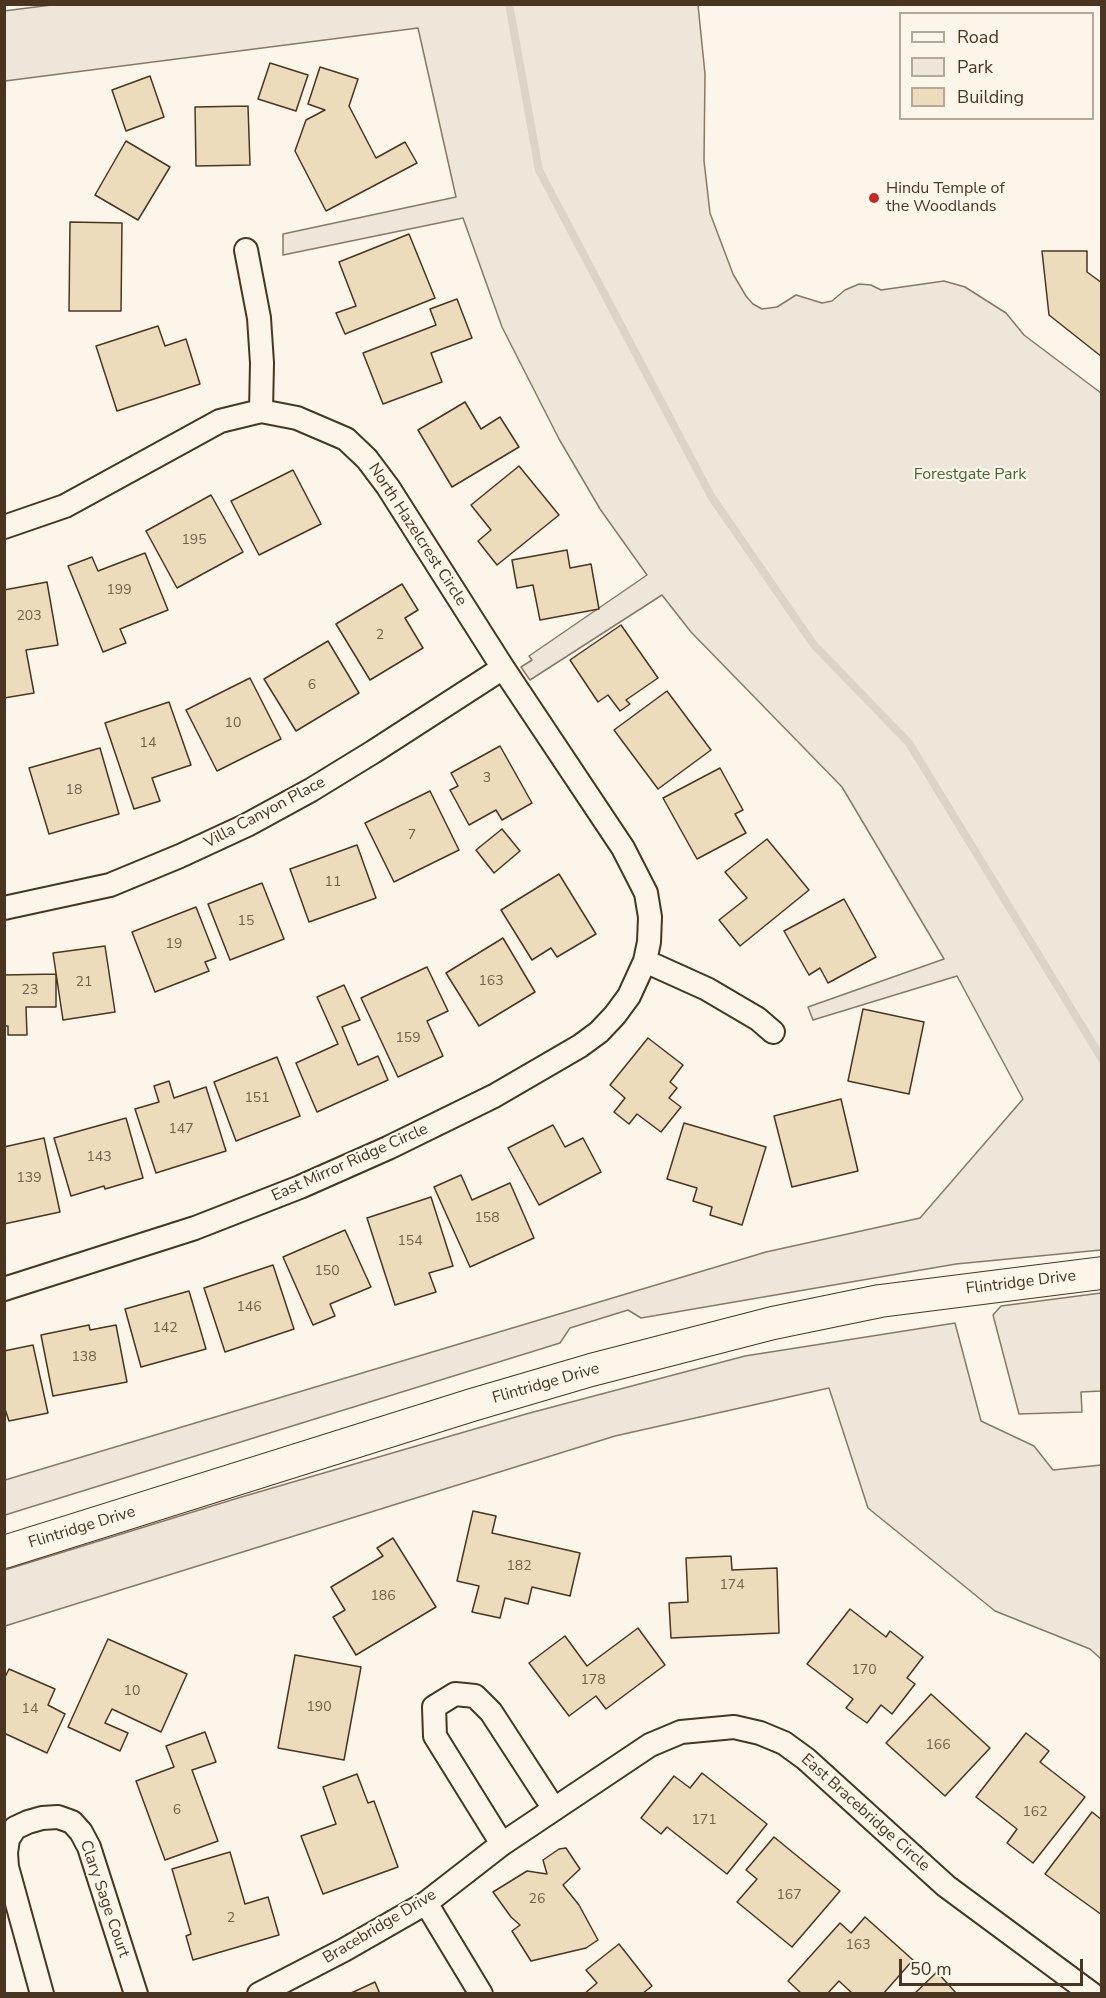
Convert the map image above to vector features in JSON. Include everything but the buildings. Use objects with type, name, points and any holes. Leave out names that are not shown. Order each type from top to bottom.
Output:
[{"type":"street","points":[[246,250],[260,318],[261,411]]},
{"type":"street","name":"North Hazelcrest Circle","points":[[4,527],[65,507],[220,421],[261,411],[297,418],[346,439],[367,459],[388,487],[635,869],[646,893],[650,917],[650,942],[645,961]]},
{"type":"street","name":"Villa Canyon Place","points":[[4,908],[110,885],[247,825],[312,790],[503,668]]},
{"type":"street","points":[[645,961],[707,988],[758,1019],[773,1032]]},
{"type":"street","name":"East Mirror Ridge Circle","points":[[4,1289],[195,1228],[388,1148],[494,1096],[580,1046],[599,1032],[629,996],[645,961]]},
{"type":"street","name":"Flintridge Drive","points":[[4,1552],[472,1405],[591,1370],[773,1323],[880,1301],[1101,1273]]},
{"type":"street","points":[[502,1844],[435,1736],[434,1707],[455,1694],[475,1696],[491,1712],[554,1809]]},
{"type":"street","name":"East Bracebridge Circle","points":[[554,1809],[650,1745],[681,1732],[734,1727],[760,1732],[784,1743],[807,1759],[946,1886],[1092,1994]]},
{"type":"street","name":"Bracebridge Drive","points":[[259,1994],[313,1967],[426,1903],[502,1844],[554,1809]]},
{"type":"street","name":"Clary Sage Court","points":[[42,1994],[7,1867],[6,1853],[8,1839],[15,1828],[35,1820],[58,1817],[72,1822],[81,1832],[89,1847],[136,1994]]},
{"type":"street","points":[[426,1903],[482,1994]]},
{"type":"green space","name":"Forestgate Park","points":[[59,4],[698,5],[705,74],[704,161],[710,213],[733,274],[753,304],[762,309],[777,307],[796,295],[822,303],[832,301],[845,290],[859,284],[871,285],[881,290],[944,281],[965,287],[1006,313],[1024,335],[1101,393],[1101,1250],[956,1264],[641,1318],[628,1310],[570,1328],[560,1343],[5,1515],[5,1480],[766,1252],[920,1218],[1023,1099],[957,976],[813,1020],[808,1007],[944,959],[842,787],[691,632],[662,595],[530,680],[521,667],[532,660],[529,656],[647,575],[600,509],[559,439],[502,327],[463,218],[283,255],[283,234],[456,197],[418,28],[5,81],[4,11]]},
{"type":"green space","points":[[1101,1293],[1101,1391],[1081,1392],[1082,1412],[1019,1414],[993,1315],[1001,1306]]},
{"type":"green space","points":[[955,1323],[981,1421],[1034,1446],[1053,1470],[1101,1465],[1101,1659],[1090,1649],[995,1611],[868,1508],[829,1388],[615,1436],[5,1626],[5,1570],[238,1498],[526,1414],[745,1356]]},
{"type":"waterway","points":[[509,4],[539,170],[711,496],[814,645],[909,743],[1102,1059]]},
{"type":"place","name":"Hindu Temple of the Woodlands","points":[[874,198]]}]
